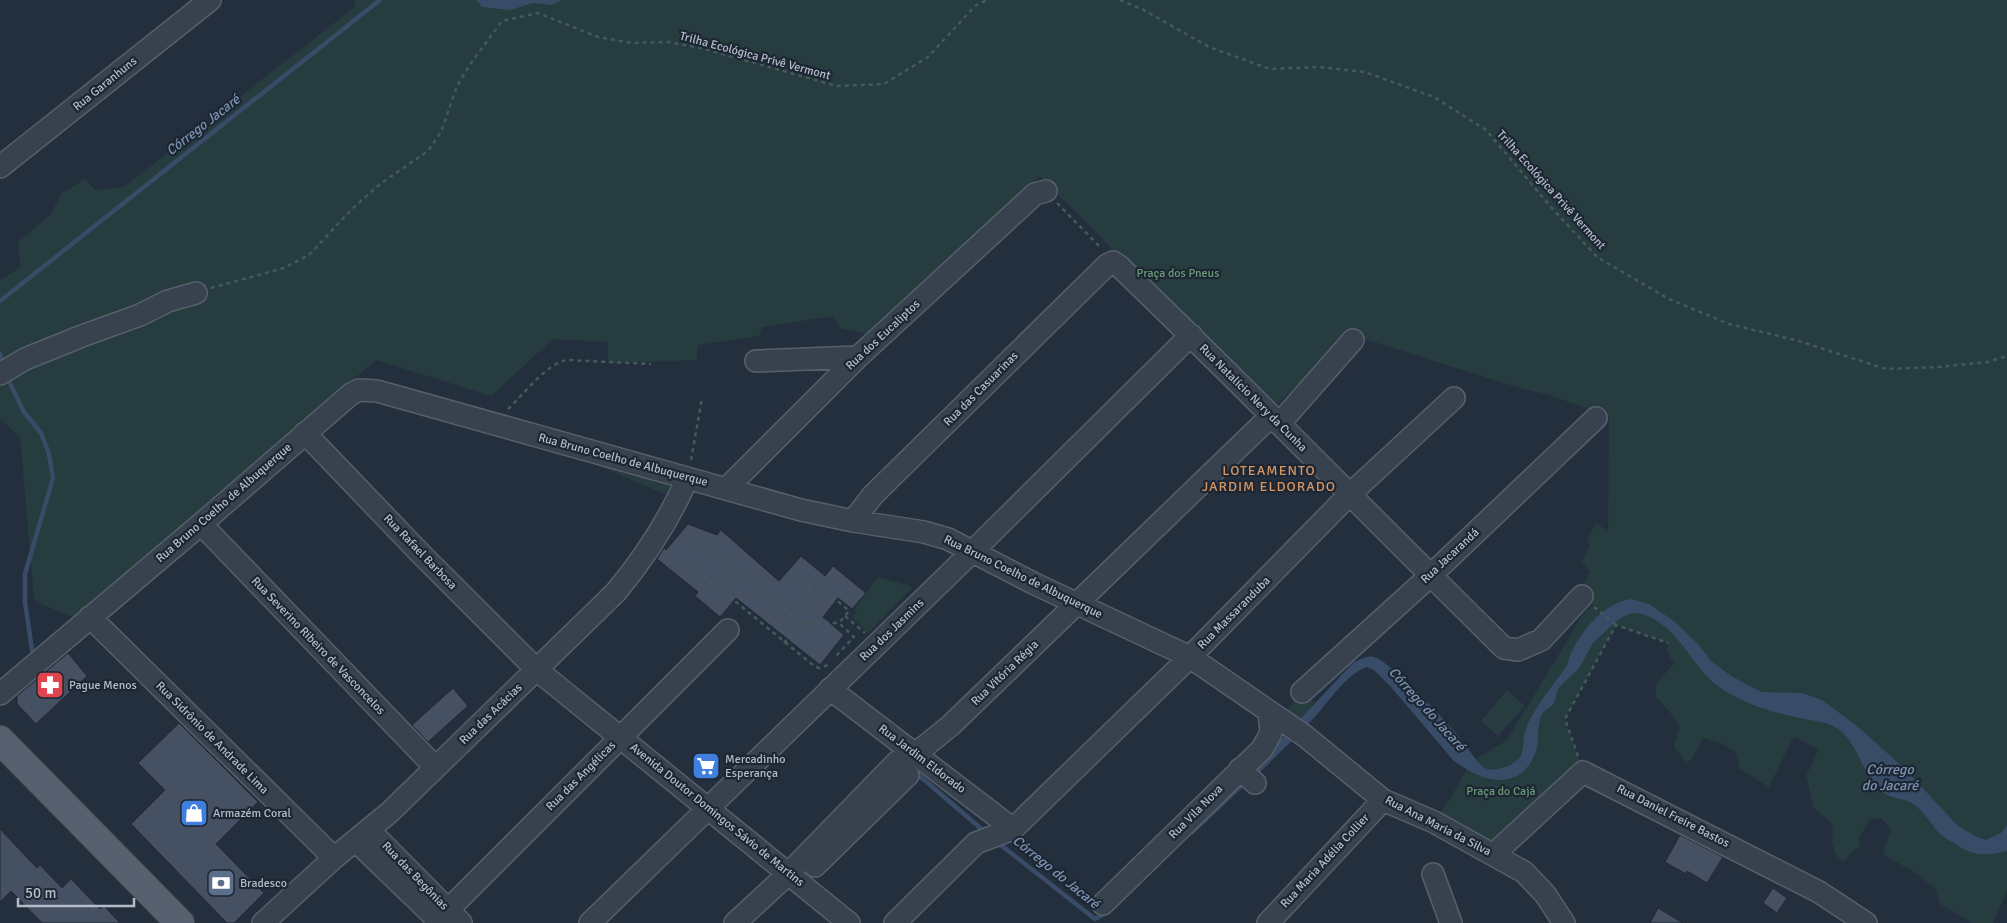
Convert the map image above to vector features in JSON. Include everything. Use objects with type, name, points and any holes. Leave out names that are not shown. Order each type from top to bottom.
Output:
[{"type":"main road","points":[[0,740],[180,923]]},
{"type":"street","name":"Rua Garanhuns","points":[[0,167],[210,0]]},
{"type":"street","name":"Rua dos Eucaliptos","points":[[727,488],[858,357],[1034,194],[1046,191]]},
{"type":"street","name":"Rua Natalício Nery da Cunha","points":[[1113,262],[1191,336],[1504,648],[1518,650],[1541,640],[1586,600]]},
{"type":"street","name":"Rua das Casuarinas","points":[[853,521],[873,495],[1107,265],[1113,262]]},
{"type":"street","points":[[7,370],[82,336],[140,316],[168,301],[196,293]]},
{"type":"street","name":"Rua dos Jasmins","points":[[590,923],[708,808],[833,677],[877,645],[1191,336]]},
{"type":"street","name":"Rua Vitória Régia","points":[[756,923],[793,878],[897,762],[924,746],[951,725],[1077,604],[1275,420],[1352,340]]},
{"type":"street","points":[[756,361],[858,357]]},
{"type":"street","name":"Rua Bruno Coelho de Albuquerque","points":[[0,694],[351,394],[359,390],[368,390],[493,424],[688,473],[727,488],[801,510],[853,521],[924,532],[948,539],[1190,658],[1304,736]]},
{"type":"street","name":"Rua Massaranduba","points":[[1011,830],[1190,658],[1349,495],[1454,398]]},
{"type":"street","name":"Rua Jacarandá","points":[[1302,692],[1430,576],[1596,418]]},
{"type":"street","name":"Rua Rafael Barbosa","points":[[305,433],[536,670]]},
{"type":"street","name":"Rua das Acácias","points":[[263,923],[334,858],[363,835],[616,592],[636,568],[674,509],[688,473]]},
{"type":"street","name":"Rua Severino Ribeiro de Vasconcelos","points":[[201,524],[435,767]]},
{"type":"street","name":"Rua Sidrônio de Andrade Lima","points":[[90,617],[334,858]]},
{"type":"street","name":"Rua das Angélicas","points":[[444,919],[620,736],[728,630]]},
{"type":"street","name":"Avenida Doutor Domingos Sávio de Martins","points":[[536,670],[849,923]]},
{"type":"street","name":"Rua Jardim Eldorado","points":[[833,677],[912,752],[1011,830]]},
{"type":"street","name":"Rua Vila Nova","points":[[1103,904],[1247,776],[1268,742],[1271,733],[1272,715]]},
{"type":"street","name":"Rua Ana Maria da Silva","points":[[1304,736],[1383,800],[1434,822],[1524,872],[1545,894],[1564,923]]},
{"type":"street","points":[[1494,854],[1583,772]]},
{"type":"street","name":"Rua Daniel Freire Bastos","points":[[1583,772],[1811,887],[1866,923]]},
{"type":"street","name":"Rua Vitória Régia","points":[[735,923],[793,878],[908,775]]},
{"type":"street","name":"Rua Maria Adélia Collier","points":[[1268,923],[1383,800]]},
{"type":"street","points":[[895,923],[976,843],[1011,830]]},
{"type":"street","name":"Rua das Begônias","points":[[363,835],[444,919]]},
{"type":"street","points":[[1433,874],[1451,923]]},
{"type":"path","name":"Trilha Ecológica Privê Vermont","points":[[196,293],[284,268],[309,255],[352,209],[380,184],[428,151],[441,132],[457,86],[471,63],[502,21],[538,13],[598,37],[632,43],[668,42],[701,48],[837,86],[884,84],[928,57],[975,6],[987,0]]},
{"type":"path","name":"Trilha Ecológica Privê Vermont","points":[[1120,0],[1142,9],[1209,47],[1270,70],[1319,67],[1365,72],[1434,97],[1486,130],[1551,207],[1598,257],[1669,299],[1729,324],[1798,342],[1886,369],[1939,367],[1986,362],[2007,356]]},
{"type":"path","points":[[1046,191],[1113,262]]},
{"type":"path","points":[[493,424],[549,368],[558,362],[651,364]]},
{"type":"path","points":[[688,473],[702,398]]},
{"type":"path","points":[[686,561],[784,643],[814,666],[833,677],[854,637],[839,623],[801,622],[796,619],[701,542]]},
{"type":"path","points":[[721,591],[738,572]]},
{"type":"path","points":[[791,573],[817,594],[796,619]]},
{"type":"path","points":[[809,588],[815,581],[849,611],[839,623]]},
{"type":"path","points":[[1586,600],[1616,625],[1668,643]]},
{"type":"path","points":[[845,616],[877,645]]},
{"type":"path","points":[[784,643],[801,622]]},
{"type":"path","points":[[1583,772],[1565,720],[1616,625]]},
{"type":"green space","points":[[353,0],[2007,0],[2007,888],[1993,923],[1972,923],[1940,904],[1936,890],[1919,875],[1883,854],[1891,829],[1881,818],[1870,820],[1858,839],[1861,846],[1853,851],[1844,861],[1837,858],[1832,842],[1833,830],[1829,821],[1814,808],[1806,776],[1818,750],[1794,736],[1769,787],[1740,769],[1736,753],[1721,743],[1703,738],[1691,760],[1686,762],[1674,747],[1680,727],[1656,697],[1656,684],[1674,663],[1667,652],[1668,643],[1616,625],[1565,719],[1583,772],[1494,854],[1434,822],[1450,799],[1471,762],[1507,740],[1582,616],[1591,606],[1601,613],[1585,599],[1581,589],[1590,572],[1582,562],[1590,545],[1587,538],[1597,523],[1608,532],[1609,416],[1549,395],[1513,386],[1352,335],[1265,415],[1117,254],[1040,176],[871,335],[840,328],[834,316],[762,327],[759,336],[698,345],[697,360],[608,363],[608,342],[553,339],[491,396],[376,360],[78,619],[41,604],[34,598],[20,437],[0,419],[0,280],[21,267],[18,242],[50,215],[62,193],[85,179],[95,190],[124,187],[356,6]]},
{"type":"green space","points":[[571,454],[670,483],[667,495]]},
{"type":"green space","points":[[878,577],[913,587],[868,633],[852,617],[857,612],[854,609]]},
{"type":"green space","points":[[1507,690],[1525,706],[1498,736],[1481,721]]},
{"type":"green space","points":[[1304,694],[1315,703],[1293,728],[1278,718]]},
{"type":"water","points":[[476,0],[562,0],[552,5],[533,3],[510,10],[482,7]]},
{"type":"water","name":"Córrego do Jacaré","points":[[1631,599],[1649,604],[1675,622],[1699,645],[1711,661],[1731,676],[1762,692],[1802,693],[1822,700],[1857,726],[1903,767],[1958,826],[1986,840],[2001,833],[2007,825],[2007,851],[1979,854],[1961,848],[1941,835],[1916,806],[1907,801],[1891,797],[1877,787],[1866,772],[1848,738],[1841,731],[1825,723],[1789,716],[1758,707],[1728,693],[1703,672],[1666,628],[1657,621],[1637,613],[1620,619],[1594,642],[1579,668],[1560,687],[1553,704],[1542,714],[1539,723],[1536,751],[1529,765],[1520,774],[1510,779],[1499,780],[1475,774],[1453,760],[1391,687],[1374,670],[1367,667],[1351,676],[1311,721],[1258,774],[1252,770],[1353,663],[1369,657],[1374,657],[1392,669],[1419,694],[1456,732],[1483,767],[1492,770],[1509,766],[1520,757],[1528,722],[1566,667],[1571,653],[1588,626],[1595,618],[1612,606],[1621,601]]},
{"type":"building","points":[[688,524],[717,535],[721,530],[779,581],[801,556],[825,576],[833,566],[866,593],[852,609],[838,598],[823,617],[844,635],[820,665],[736,598],[720,617],[695,596],[698,592],[657,559],[664,548],[666,550]]},
{"type":"building","name":"Pague Menos","points":[[68,653],[87,676],[36,724],[17,704],[17,696]]},
{"type":"building","points":[[453,688],[468,706],[428,742],[412,725]]},
{"type":"building","name":"Armazém Coral","points":[[179,723],[258,802],[216,844],[264,893],[234,923],[227,923],[131,824],[165,790],[138,763]]},
{"type":"building","points":[[0,829],[37,868],[40,865],[62,888],[71,879],[100,909],[104,906],[120,923],[42,923],[11,891],[0,902]]},
{"type":"building","points":[[1680,835],[1723,857],[1707,883],[1687,871],[1686,874],[1665,862]]},
{"type":"building","points":[[1773,888],[1787,898],[1777,913],[1763,903]]},
{"type":"building","points":[[1658,908],[1683,923],[1650,923]]},
{"type":"waterway","name":"Córrego Jacaré","points":[[0,301],[380,0]]},
{"type":"waterway","name":"Córrego do Jacaré","points":[[0,354],[3,365]]},
{"type":"waterway","name":"Córrego do Jacaré","points":[[7,377],[24,412],[41,433],[49,454],[53,478],[25,574],[25,602],[32,650]]},
{"type":"waterway","name":"Córrego do Jacaré","points":[[915,772],[985,832]]},
{"type":"waterway","name":"Córrego do Jacaré","points":[[1192,832],[1246,781]]},
{"type":"waterway","name":"Córrego do Jacaré","points":[[997,842],[1095,919],[1108,912]]},
{"type":"place","name":"Pague Menos","points":[[50,685]]},
{"type":"place","name":"Mercadinho Esperança","points":[[706,766]]},
{"type":"place","name":"Armazém Coral","points":[[194,813]]},
{"type":"place","name":"Bradesco","points":[[221,883]]},
{"type":"district","name":"LOTEAMENTO JARDIM ELDORADO","points":[[1269,478]]},
{"type":"park label","name":"Praça dos Pneus","points":[[1178,273]]},
{"type":"park label","name":"Praça do Cajá","points":[[1501,791]]}]
